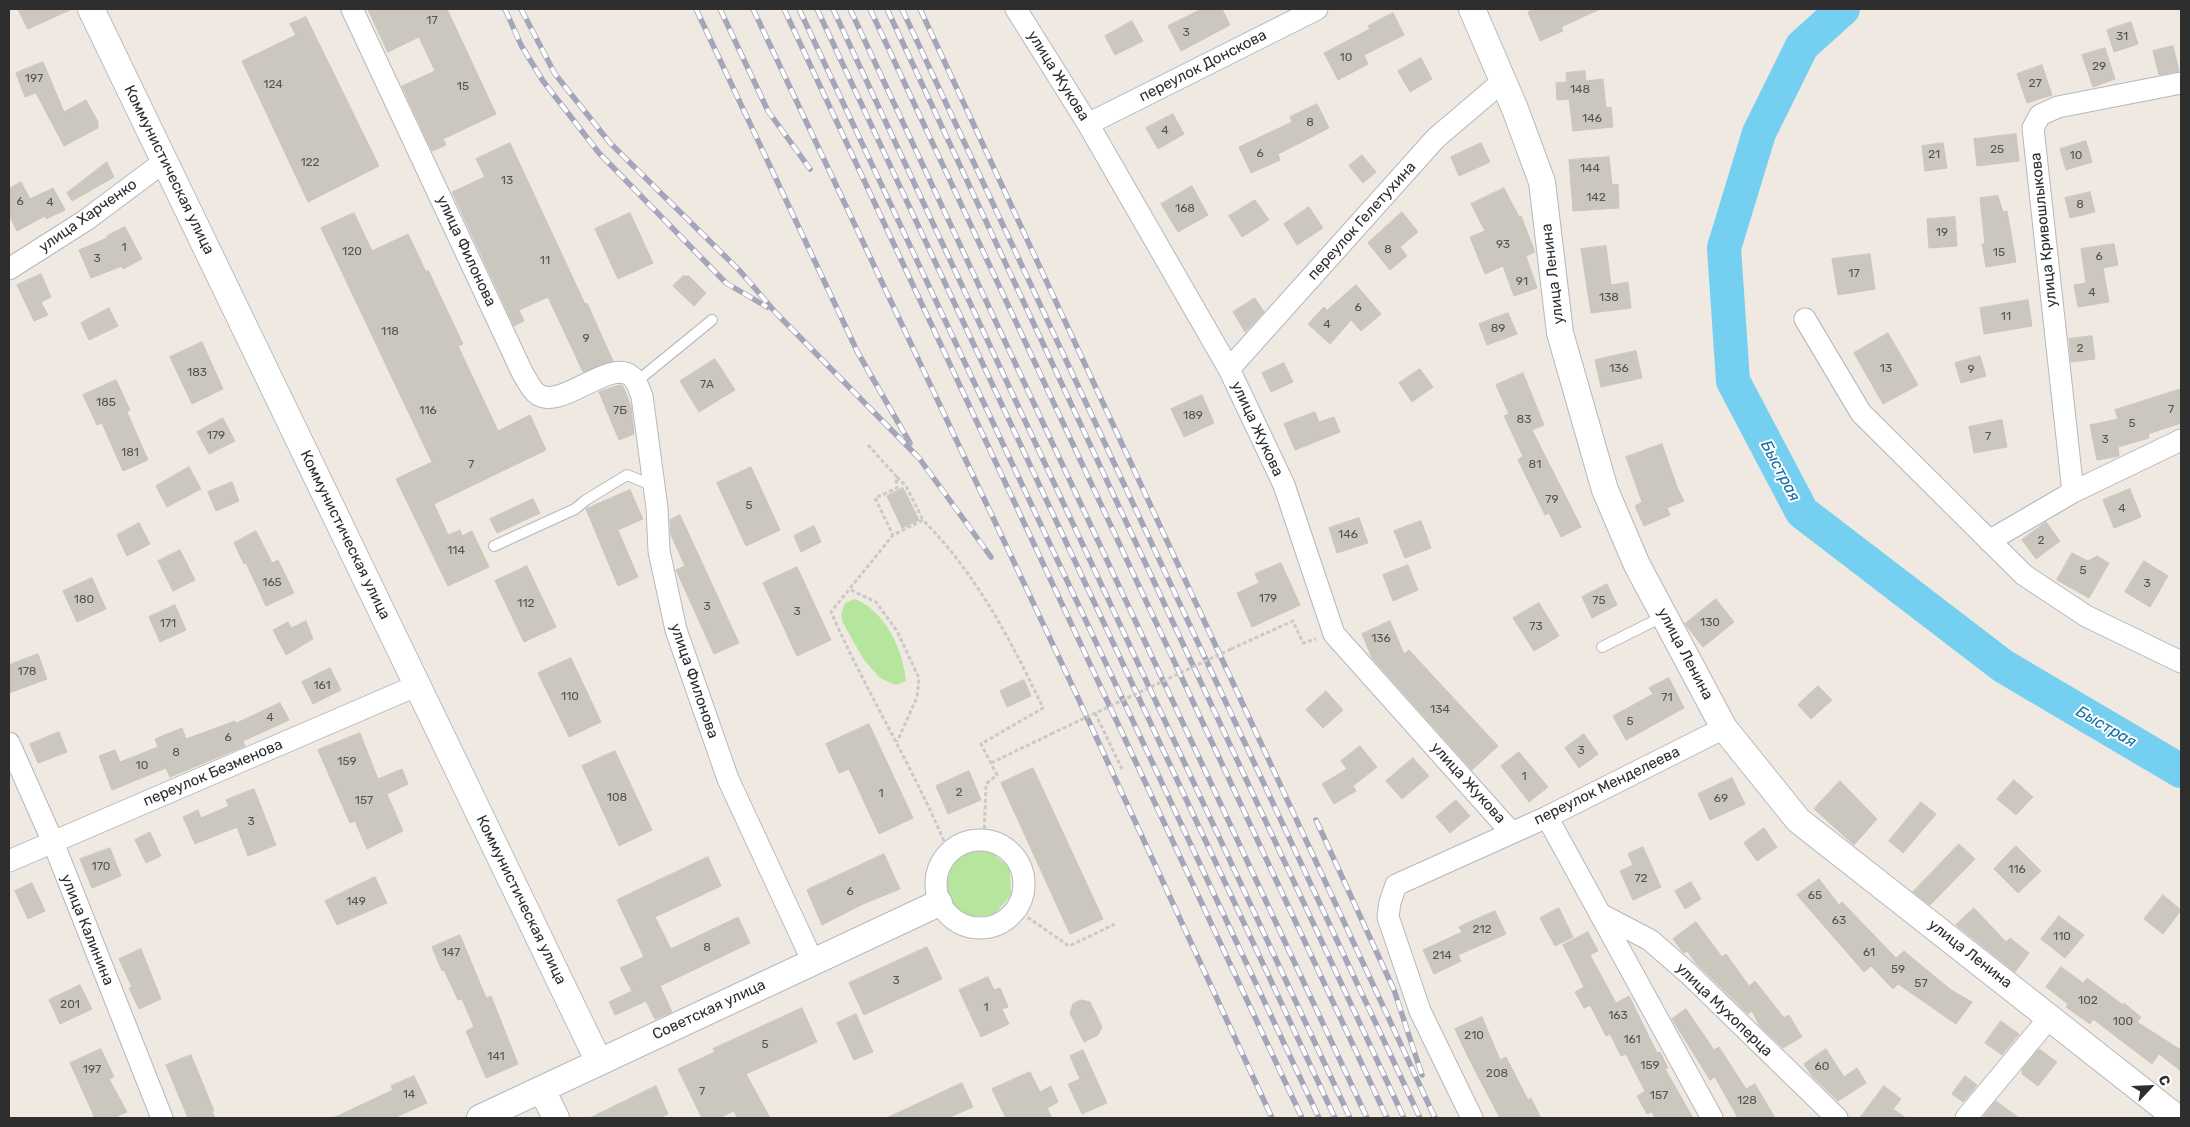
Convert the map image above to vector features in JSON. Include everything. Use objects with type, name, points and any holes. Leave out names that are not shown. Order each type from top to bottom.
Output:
[{"type":"street","name":"Коммунистическая улица","points":[[92,9],[599,1062]]},
{"type":"street","name":"улица Филонова","points":[[352,9],[519,365],[537,394],[548,397],[574,390],[609,374],[621,372],[631,376],[636,382],[642,396],[654,486],[659,551],[676,630],[728,779],[814,962]]},
{"type":"street","name":"улица Жукова","points":[[1016,9],[1088,124],[1229,369],[1284,485],[1334,634],[1511,832]]},
{"type":"street","name":"переулок Донскова","points":[[1088,124],[1317,9]]},
{"type":"street","name":"улица Ленина","points":[[1472,9],[1542,182],[1560,332],[1605,490],[1637,565],[1724,728],[1798,820],[2178,1118]]},
{"type":"street","name":"переулок Гелетухина","points":[[1229,369],[1436,138],[1502,81]]},
{"type":"street","name":"улица Кривошлыкова","points":[[2073,492],[2033,128],[2040,115],[2058,107],[2181,83]]},
{"type":"street","name":"улица Харченко","points":[[9,268],[86,220],[165,161]]},
{"type":"street","points":[[1805,319],[1861,413],[2024,575],[2086,616],[2181,662]]},
{"type":"street","points":[[1989,541],[2073,492],[2181,440]]},
{"type":"street","name":"переулок Безменова","points":[[9,861],[418,685]]},
{"type":"street","name":"переулок Менделеева","points":[[1472,1118],[1420,1011],[1388,917],[1390,902],[1396,885],[1547,817],[1724,728]]},
{"type":"street","name":"улица Калинина","points":[[9,743],[52,842],[162,1118]]},
{"type":"street","points":[[1547,817],[1712,1118]]},
{"type":"street","points":[[984,839],[1006,847],[1020,865],[1025,888],[1017,910],[999,925],[976,929],[954,921],[939,903],[935,880],[943,858],[961,843],[984,839]]},
{"type":"street","name":"Советская улица","points":[[480,1118],[939,903]]},
{"type":"street","name":"улица Мухоперца","points":[[1602,915],[1650,940],[1689,974],[1837,1118]]},
{"type":"street","points":[[1966,1118],[2050,1017]]},
{"type":"street","points":[[542,1090],[556,1118]]},
{"type":"lane","points":[[636,382],[712,320]]},
{"type":"lane","points":[[494,546],[575,509],[586,500],[627,476],[654,486]]},
{"type":"lane","points":[[1602,647],[1664,616]]},
{"type":"path","points":[[868,445],[906,486],[923,520],[946,543],[1012,643],[1043,708],[981,744],[996,775],[986,784],[984,839]]},
{"type":"path","points":[[893,535],[876,498],[898,489],[896,476]]},
{"type":"path","points":[[923,520],[893,535],[851,590],[831,612],[849,653],[930,807],[949,853]]},
{"type":"path","points":[[851,590],[876,602],[897,631],[919,678],[917,696],[897,742]]},
{"type":"path","points":[[991,763],[1293,621],[1303,643]]},
{"type":"path","points":[[1095,714],[1122,769]]},
{"type":"path","points":[[1017,910],[1069,946],[1115,924]]},
{"type":"green space","points":[[855,599],[876,613],[891,633],[901,657],[906,681],[896,685],[880,678],[864,660],[843,623],[841,614],[845,603]]},
{"type":"green space","points":[[990,851],[1010,868],[1011,895],[994,915],[967,917],[947,899],[945,873],[963,852]]},
{"type":"building","points":[[18,9],[72,9],[28,29]]},
{"type":"building","points":[[368,9],[447,9],[496,114],[443,139],[446,145],[432,151],[402,86],[435,71],[419,37],[388,52]]},
{"type":"building","points":[[1202,9],[1222,9],[1230,25],[1181,51],[1168,26]]},
{"type":"building","points":[[1536,9],[1600,9],[1561,27],[1563,31],[1540,41],[1528,12]]},
{"type":"building","points":[[1393,13],[1404,35],[1364,55],[1368,64],[1338,80],[1324,53],[1370,29],[1368,26]]},
{"type":"building","points":[[306,17],[379,166],[308,202],[242,61],[296,35],[290,24]]},
{"type":"building","points":[[1132,21],[1143,41],[1115,55],[1105,36]]},
{"type":"building","points":[[2131,22],[2138,44],[2114,52],[2107,30]]},
{"type":"building","points":[[2173,46],[2179,71],[2159,75],[2153,51]]},
{"type":"building","points":[[2105,48],[2115,79],[2093,87],[2082,55]]},
{"type":"building","points":[[1421,58],[1432,79],[1410,92],[1398,71]]},
{"type":"building","points":[[43,62],[64,112],[86,100],[98,122],[98,128],[64,146],[36,93],[25,97],[16,73]]},
{"type":"building","points":[[2042,65],[2052,95],[2027,103],[2017,74]]},
{"type":"building","points":[[1585,71],[1586,81],[1603,79],[1606,108],[1611,107],[1613,127],[1573,131],[1569,99],[1557,100],[1556,83],[1567,82],[1566,73]]},
{"type":"building","points":[[1317,104],[1329,128],[1278,154],[1280,160],[1251,173],[1239,147],[1292,122],[1290,117]]},
{"type":"building","points":[[1173,114],[1184,134],[1158,149],[1146,128]]},
{"type":"building","points":[[2016,134],[2019,161],[1977,166],[1974,139]]},
{"type":"building","points":[[2086,141],[2092,162],[2066,170],[2060,149]]},
{"type":"building","points":[[510,143],[613,361],[583,372],[548,297],[519,310],[524,321],[514,326],[452,192],[485,177],[476,159]]},
{"type":"building","points":[[1481,143],[1490,162],[1459,176],[1451,157]]},
{"type":"building","points":[[1943,143],[1947,168],[1925,171],[1922,146]]},
{"type":"building","points":[[1362,155],[1376,172],[1363,183],[1349,166]]},
{"type":"building","points":[[1609,157],[1612,185],[1618,184],[1619,208],[1573,211],[1569,160]]},
{"type":"building","points":[[107,162],[114,177],[72,201],[67,193]]},
{"type":"building","points":[[21,182],[30,199],[53,188],[65,210],[46,219],[45,216],[17,231],[9,215],[9,189]]},
{"type":"building","points":[[1192,186],[1208,215],[1178,232],[1161,204]]},
{"type":"building","points":[[1504,188],[1519,217],[1521,216],[1535,252],[1526,256],[1537,288],[1514,296],[1503,266],[1485,274],[1470,237],[1485,231],[1471,204]]},
{"type":"building","points":[[2090,192],[2095,212],[2070,218],[2065,198]]},
{"type":"building","points":[[1998,196],[2003,212],[2007,211],[2016,262],[1986,267],[1982,244],[1985,244],[1980,198]]},
{"type":"building","points":[[1255,200],[1269,220],[1242,237],[1229,216]]},
{"type":"building","points":[[1309,207],[1323,228],[1297,245],[1284,224]]},
{"type":"building","points":[[1402,212],[1418,232],[1400,247],[1407,256],[1390,270],[1368,243]]},
{"type":"building","points":[[354,213],[372,251],[408,234],[426,272],[428,270],[463,344],[458,346],[498,431],[530,415],[546,450],[434,504],[448,535],[460,530],[462,536],[472,531],[489,567],[448,586],[396,479],[432,462],[321,228]]},
{"type":"building","points":[[630,213],[653,263],[618,279],[595,229]]},
{"type":"building","points":[[1955,217],[1957,246],[1929,248],[1927,219]]},
{"type":"building","points":[[125,227],[142,259],[123,269],[122,266],[91,278],[79,250],[107,238],[107,236]]},
{"type":"building","points":[[2114,244],[2118,265],[2103,268],[2109,302],[2078,307],[2074,285],[2086,283],[2081,249]]},
{"type":"building","points":[[1606,246],[1611,285],[1628,282],[1631,308],[1591,313],[1581,249]]},
{"type":"building","points":[[1870,254],[1875,289],[1838,295],[1832,259]]},
{"type":"building","points":[[41,274],[51,297],[41,302],[48,315],[34,321],[17,285]]},
{"type":"building","points":[[683,276],[689,276],[706,293],[694,306],[673,286]]},
{"type":"building","points":[[1356,285],[1381,314],[1361,331],[1351,320],[1330,344],[1308,324],[1324,307],[1327,310]]},
{"type":"building","points":[[1255,298],[1264,312],[1245,332],[1233,312]]},
{"type":"building","points":[[2028,300],[2032,326],[1984,334],[1980,308]]},
{"type":"building","points":[[109,308],[118,326],[89,340],[81,323]]},
{"type":"building","points":[[1508,313],[1517,334],[1487,345],[1479,324]]},
{"type":"building","points":[[1888,333],[1918,385],[1883,404],[1854,353]]},
{"type":"building","points":[[2092,336],[2095,359],[2071,362],[2069,339]]},
{"type":"building","points":[[202,342],[223,389],[192,404],[170,357]]},
{"type":"building","points":[[1636,351],[1642,378],[1601,387],[1595,360]]},
{"type":"building","points":[[1980,356],[1986,376],[1961,383],[1955,363]]},
{"type":"building","points":[[715,359],[735,390],[699,412],[680,381]]},
{"type":"building","points":[[1284,363],[1293,382],[1271,392],[1262,373]]},
{"type":"building","points":[[1420,369],[1433,387],[1412,402],[1399,383]]},
{"type":"building","points":[[1523,373],[1544,425],[1532,430],[1581,527],[1561,537],[1549,513],[1545,515],[1518,460],[1523,456],[1504,416],[1509,414],[1496,385]]},
{"type":"building","points":[[116,380],[130,410],[127,412],[148,460],[123,471],[102,423],[97,425],[83,395]]},
{"type":"building","points":[[620,385],[623,386],[631,406],[634,434],[619,440],[599,392]]},
{"type":"building","points":[[2181,389],[2181,423],[2148,434],[2149,438],[2118,447],[2119,456],[2097,460],[2090,425],[2118,419],[2115,410]]},
{"type":"building","points":[[1202,395],[1214,423],[1184,437],[1171,409]]},
{"type":"building","points":[[1315,412],[1319,422],[1334,417],[1340,432],[1295,450],[1284,424]]},
{"type":"building","points":[[223,418],[235,441],[209,454],[197,432]]},
{"type":"building","points":[[2002,420],[2007,447],[1974,453],[1969,427]]},
{"type":"building","points":[[1662,444],[1684,501],[1667,508],[1670,515],[1644,526],[1635,506],[1642,502],[1626,457]]},
{"type":"building","points":[[189,467],[201,489],[167,507],[156,486]]},
{"type":"building","points":[[751,467],[780,530],[746,546],[717,483]]},
{"type":"building","points":[[232,482],[239,501],[216,511],[208,492]]},
{"type":"building","points":[[903,488],[919,520],[902,528],[887,496]]},
{"type":"building","points":[[2130,489],[2141,517],[2114,528],[2103,500]]},
{"type":"building","points":[[630,490],[643,519],[618,530],[638,577],[618,586],[586,509]]},
{"type":"building","points":[[533,499],[540,513],[497,533],[490,519]]},
{"type":"building","points":[[680,515],[739,643],[714,654],[676,570],[685,566],[671,535],[670,520]]},
{"type":"building","points":[[1359,518],[1368,543],[1337,553],[1329,528]]},
{"type":"building","points":[[1421,521],[1431,548],[1405,558],[1394,531]]},
{"type":"building","points":[[2046,522],[2060,541],[2036,559],[2022,540]]},
{"type":"building","points":[[139,523],[150,544],[127,556],[117,535]]},
{"type":"building","points":[[814,526],[821,542],[801,552],[794,536]]},
{"type":"building","points":[[256,531],[272,563],[278,560],[294,593],[266,606],[246,563],[244,564],[234,543]]},
{"type":"building","points":[[180,550],[195,580],[173,591],[158,561]]},
{"type":"building","points":[[2072,553],[2088,561],[2097,556],[2109,563],[2089,598],[2057,580]]},
{"type":"building","points":[[2144,561],[2168,576],[2150,607],[2125,592]]},
{"type":"building","points":[[1281,563],[1300,605],[1252,627],[1237,593],[1259,583],[1255,574]]},
{"type":"building","points":[[1408,565],[1418,590],[1393,601],[1383,575]]},
{"type":"building","points":[[527,566],[556,627],[524,642],[495,581]]},
{"type":"building","points":[[797,567],[831,640],[797,656],[763,583]]},
{"type":"building","points":[[92,578],[106,609],[77,622],[63,591]]},
{"type":"building","points":[[1607,584],[1617,605],[1592,618],[1582,597]]},
{"type":"building","points":[[1716,599],[1734,622],[1703,647],[1685,624]]},
{"type":"building","points":[[1539,603],[1559,636],[1534,651],[1513,618]]},
{"type":"building","points":[[175,605],[186,630],[160,642],[149,617]]},
{"type":"building","points":[[306,621],[313,639],[286,655],[273,630],[288,622],[291,628]]},
{"type":"building","points":[[1390,621],[1404,654],[1409,650],[1498,746],[1472,770],[1372,658],[1362,634]]},
{"type":"building","points":[[38,654],[47,679],[9,693],[9,665]]},
{"type":"building","points":[[571,658],[601,722],[569,737],[538,673]]},
{"type":"building","points":[[330,668],[341,690],[313,704],[302,682]]},
{"type":"building","points":[[1669,678],[1684,708],[1626,740],[1613,716],[1653,694],[1649,688]]},
{"type":"building","points":[[1024,680],[1031,696],[1007,707],[1000,691]]},
{"type":"building","points":[[1818,686],[1832,700],[1811,719],[1798,705]]},
{"type":"building","points":[[1326,691],[1343,710],[1323,728],[1306,710]]},
{"type":"building","points":[[280,703],[289,720],[243,741],[245,746],[170,777],[166,768],[112,790],[99,756],[115,750],[120,762],[158,747],[155,739],[182,728],[186,739],[235,721],[236,723]]},
{"type":"building","points":[[869,724],[913,818],[879,834],[849,769],[839,773],[826,744]]},
{"type":"building","points":[[59,732],[67,752],[38,763],[30,744]]},
{"type":"building","points":[[360,733],[378,779],[402,769],[408,784],[387,794],[403,831],[367,849],[355,821],[350,823],[318,750]]},
{"type":"building","points":[[1584,734],[1598,754],[1579,768],[1565,748]]},
{"type":"building","points":[[1360,746],[1377,767],[1353,786],[1356,791],[1334,804],[1322,784],[1347,769],[1341,761]]},
{"type":"building","points":[[615,751],[652,830],[619,846],[582,766]]},
{"type":"building","points":[[1519,752],[1548,787],[1529,802],[1501,766]]},
{"type":"building","points":[[1413,758],[1429,776],[1402,799],[1386,781]]},
{"type":"building","points":[[1033,768],[1103,919],[1070,934],[1001,783]]},
{"type":"building","points":[[969,771],[981,800],[948,814],[936,786]]},
{"type":"building","points":[[1732,778],[1745,804],[1710,820],[1698,794]]},
{"type":"building","points":[[2014,780],[2033,797],[2016,815],[1997,799]]},
{"type":"building","points":[[1840,781],[1877,819],[1854,845],[1814,809]]},
{"type":"building","points":[[254,789],[276,845],[248,856],[237,827],[195,844],[183,817],[198,810],[201,818],[229,806],[226,800]]},
{"type":"building","points":[[1456,800],[1470,816],[1450,833],[1436,817]]},
{"type":"building","points":[[1921,802],[1936,814],[1903,853],[1889,841]]},
{"type":"building","points":[[1764,828],[1777,847],[1757,861],[1744,843]]},
{"type":"building","points":[[150,832],[161,856],[146,863],[135,840]]},
{"type":"building","points":[[1959,844],[1975,859],[1930,905],[1913,892]]},
{"type":"building","points":[[2016,846],[2041,871],[2018,893],[1994,869]]},
{"type":"building","points":[[1643,847],[1661,887],[1633,900],[1620,871],[1633,865],[1628,854]]},
{"type":"building","points":[[110,848],[121,876],[92,888],[80,859]]},
{"type":"building","points":[[884,854],[900,889],[863,904],[822,925],[807,890]]},
{"type":"building","points":[[708,857],[721,886],[655,917],[671,949],[738,917],[750,943],[660,986],[672,1012],[655,1019],[646,1001],[615,1015],[609,1002],[632,991],[620,968],[644,957],[617,900]]},
{"type":"building","points":[[375,877],[387,903],[337,925],[325,901]]},
{"type":"building","points":[[1819,879],[1839,905],[1842,902],[1896,958],[1904,951],[1951,990],[1972,1002],[1956,1024],[1898,984],[1893,989],[1871,966],[1864,972],[1797,895]]},
{"type":"building","points":[[1691,882],[1701,899],[1685,909],[1675,891]]},
{"type":"building","points":[[32,883],[45,911],[28,919],[15,891]]},
{"type":"building","points":[[2163,895],[2181,910],[2163,934],[2144,919]]},
{"type":"building","points":[[1559,908],[1573,937],[1555,946],[1540,918]]},
{"type":"building","points":[[1974,908],[2006,942],[2010,938],[2029,953],[2015,972],[1956,925]]},
{"type":"building","points":[[1495,911],[1506,934],[1458,955],[1461,961],[1434,974],[1423,950],[1462,932],[1459,927]]},
{"type":"building","points":[[2059,916],[2084,935],[2065,958],[2041,939]]},
{"type":"building","points":[[1696,922],[1722,957],[1726,954],[1749,986],[1755,981],[1784,1018],[1789,1015],[1802,1037],[1783,1048],[1760,1026],[1752,1011],[1748,1014],[1696,963],[1687,951],[1684,953],[1682,951],[1673,939]]},
{"type":"building","points":[[1588,932],[1598,951],[1590,955],[1616,1003],[1629,996],[1657,1053],[1660,1052],[1668,1068],[1665,1069],[1693,1118],[1655,1118],[1652,1112],[1647,1114],[1637,1096],[1645,1091],[1626,1054],[1621,1056],[1610,1034],[1606,1036],[1590,1005],[1584,1008],[1575,992],[1584,987],[1563,945]]},
{"type":"building","points":[[460,935],[486,998],[491,996],[518,1064],[486,1078],[466,1031],[474,1027],[462,999],[458,1000],[444,970],[442,971],[432,947]]},
{"type":"building","points":[[927,947],[942,979],[864,1015],[849,983]]},
{"type":"building","points":[[141,949],[161,999],[139,1009],[129,988],[132,987],[119,959]]},
{"type":"building","points":[[2061,967],[2083,983],[2087,978],[2123,1005],[2124,1003],[2141,1017],[2137,1022],[2181,1050],[2181,1071],[2159,1054],[2152,1064],[2093,1019],[2090,1024],[2066,1007],[2068,1004],[2046,987]]},
{"type":"building","points":[[988,977],[994,990],[1000,988],[1008,1007],[1002,1009],[1009,1024],[981,1037],[959,990]]},
{"type":"building","points":[[80,985],[92,1009],[60,1024],[49,1000]]},
{"type":"building","points":[[1081,1000],[1090,1002],[1102,1027],[1098,1035],[1084,1042],[1070,1013],[1073,1004]]},
{"type":"building","points":[[802,1008],[817,1042],[746,1074],[770,1118],[737,1118],[734,1111],[719,1118],[702,1118],[678,1069],[715,1052],[713,1049]]},
{"type":"building","points":[[1686,1009],[1714,1050],[1719,1047],[1746,1089],[1755,1084],[1775,1118],[1738,1118],[1715,1077],[1710,1080],[1672,1019]]},
{"type":"building","points":[[856,1014],[873,1052],[854,1060],[837,1023]]},
{"type":"building","points":[[1482,1017],[1500,1060],[1506,1057],[1528,1100],[1531,1098],[1541,1118],[1500,1118],[1455,1029]]},
{"type":"building","points":[[2001,1021],[2019,1034],[2002,1055],[1985,1043]]},
{"type":"building","points":[[101,1049],[114,1077],[109,1079],[127,1112],[113,1118],[95,1118],[70,1063]]},
{"type":"building","points":[[1826,1049],[1844,1077],[1857,1068],[1866,1083],[1838,1101],[1812,1076],[1804,1064]]},
{"type":"building","points":[[2039,1049],[2057,1062],[2038,1086],[2022,1074],[2022,1070]]},
{"type":"building","points":[[1083,1050],[1107,1103],[1082,1114],[1068,1084],[1080,1079],[1070,1056]]},
{"type":"building","points":[[191,1055],[214,1111],[212,1111],[215,1118],[188,1118],[166,1065]]},
{"type":"building","points":[[1030,1072],[1040,1092],[1051,1086],[1058,1102],[1047,1108],[1052,1118],[1006,1118],[992,1089]]},
{"type":"building","points":[[414,1076],[427,1103],[394,1118],[333,1118],[393,1090],[391,1086]]},
{"type":"building","points":[[1965,1076],[1977,1085],[1963,1102],[1952,1094]]},
{"type":"building","points":[[962,1083],[973,1107],[948,1118],[887,1118]]},
{"type":"building","points":[[656,1086],[668,1114],[659,1118],[590,1118]]},
{"type":"building","points":[[1884,1086],[1901,1099],[1893,1109],[1906,1118],[1860,1118]]},
{"type":"building","points":[[1996,1101],[2019,1118],[1987,1118],[1984,1116]]},
{"type":"waterway","name":"Быстрая","points":[[1843,9],[1802,46],[1759,133],[1724,248],[1733,381],[1802,512],[2003,666],[2181,771]]},
{"type":"railway","points":[[505,9],[521,45],[543,81],[599,153],[726,283],[767,307]]},
{"type":"railway","points":[[521,9],[555,74],[610,143],[740,271],[776,313],[919,458],[991,557]]},
{"type":"railway","points":[[696,9],[858,353],[910,443]]},
{"type":"railway","points":[[720,9],[768,111],[810,169]]},
{"type":"railway","points":[[753,9],[1079,700],[1272,1118]]},
{"type":"railway","points":[[784,9],[1302,1118]]},
{"type":"railway","points":[[799,9],[1319,1118]]},
{"type":"railway","points":[[817,9],[1335,1118]]},
{"type":"railway","points":[[833,9],[1350,1118]]},
{"type":"railway","points":[[850,9],[1367,1118]]},
{"type":"railway","points":[[870,9],[1387,1118]]},
{"type":"railway","points":[[887,9],[1404,1118]]},
{"type":"railway","points":[[902,9],[1420,1118]]},
{"type":"railway","points":[[920,9],[1435,1118]]},
{"type":"railway","points":[[1316,820],[1394,990],[1422,1075]]}]
